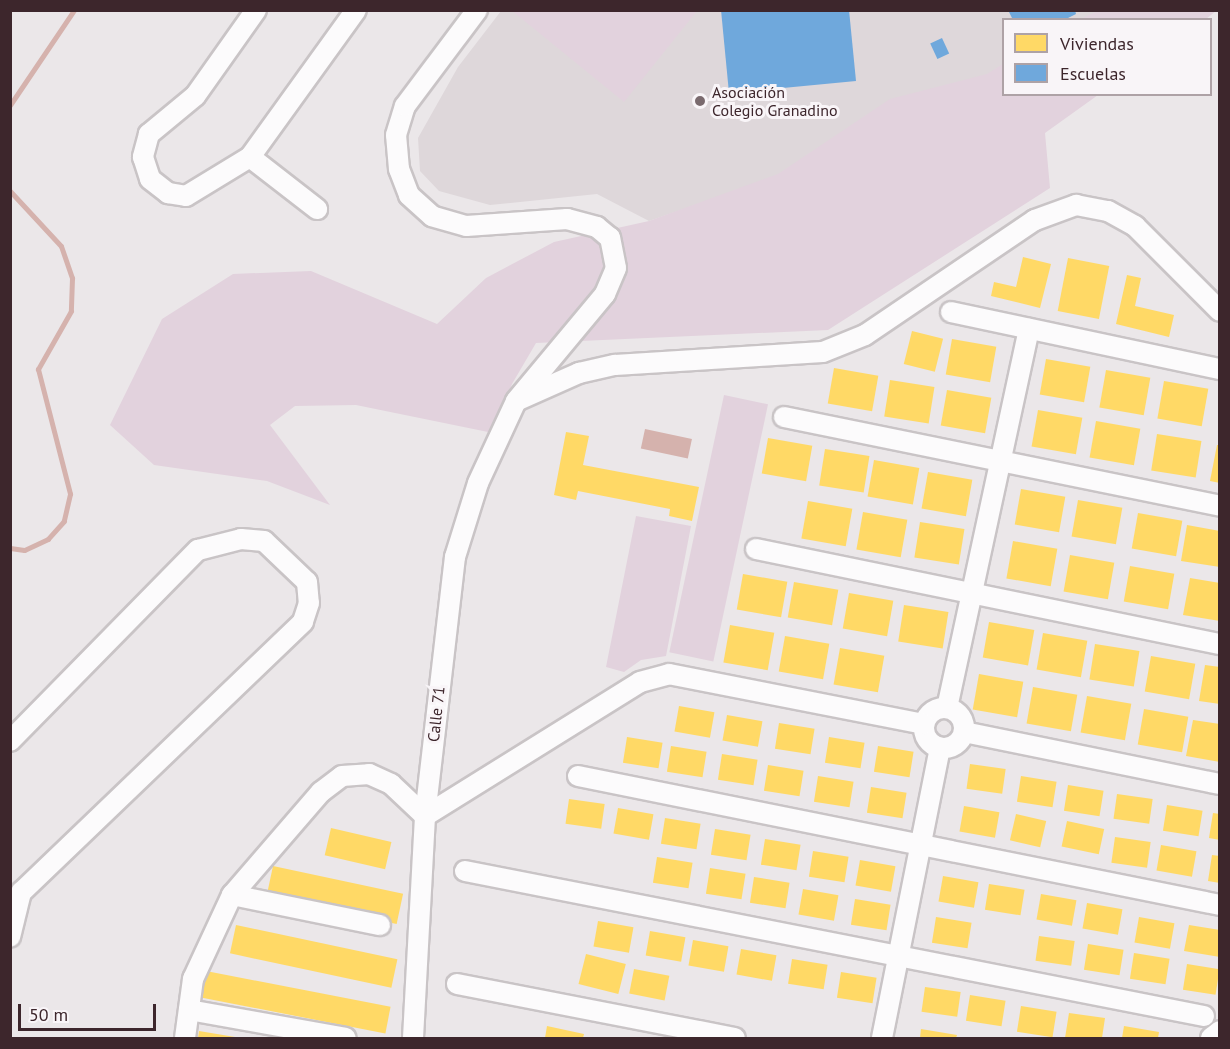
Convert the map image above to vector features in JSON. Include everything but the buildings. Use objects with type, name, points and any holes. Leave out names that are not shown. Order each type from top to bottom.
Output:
[{"type":"street","points":[[256,10],[195,96],[149,134],[143,157],[150,179],[168,193],[186,196],[250,157],[356,10]]},
{"type":"street","name":"Calle 71","points":[[413,1038],[425,816],[455,557],[478,483],[516,401],[605,294],[616,255],[610,238],[597,227],[567,219],[466,226],[432,216],[409,195],[399,169],[396,135],[405,106],[477,10]]},
{"type":"street","points":[[250,157],[317,209]]},
{"type":"street","points":[[516,401],[579,373],[615,365],[823,352],[866,335],[1035,220],[1076,205],[1108,211],[1135,226],[1220,311]]},
{"type":"street","points":[[951,312],[1220,369]]},
{"type":"street","points":[[947,708],[974,595],[1029,329]]},
{"type":"street","points":[[784,417],[1220,507]]},
{"type":"street","points":[[10,741],[198,550],[241,539],[264,541],[307,582],[309,603],[303,622],[21,892],[10,937]]},
{"type":"street","points":[[756,549],[1220,644]]},
{"type":"street","points":[[185,1038],[200,960],[232,895],[321,792],[342,776],[369,774],[391,784],[425,816],[640,682],[669,674],[924,724]]},
{"type":"street","points":[[947,708],[961,717],[964,732],[955,745],[940,748],[929,741],[924,724],[930,713],[947,708]]},
{"type":"street","points":[[964,732],[1220,784]]},
{"type":"street","points":[[882,1038],[940,748]]},
{"type":"street","points":[[578,776],[922,843],[1220,905]]},
{"type":"street","points":[[465,872],[900,954],[1204,1016]]},
{"type":"street","points":[[232,895],[380,925]]},
{"type":"street","points":[[457,984],[735,1038]]},
{"type":"street","points":[[189,1010],[346,1038]]},
{"type":"street","points":[[1211,1038],[1220,1031]]},
{"type":"shaded area","points":[[511,10],[697,10],[697,11],[624,102]]},
{"type":"shaded area","points":[[1097,10],[1216,11],[1207,18],[1083,18]]},
{"type":"shaded area","name":"Asociación Colegio Granadino","points":[[501,11],[1097,11],[1088,18],[1002,18],[1002,82],[839,155],[649,221],[597,194],[490,205],[439,191],[420,171],[418,138],[458,67]]},
{"type":"shaded area","points":[[1002,65],[1002,96],[1097,96],[1045,133],[1050,188],[828,330],[536,343],[512,384],[493,433],[356,405],[295,406],[270,425],[330,505],[267,481],[154,465],[110,425],[162,319],[233,274],[311,271],[437,324],[486,278],[554,242],[649,221],[778,174],[890,99],[987,74]]},
{"type":"shaded area","points":[[724,395],[768,404],[713,662],[669,652]]},
{"type":"shaded area","points":[[645,429],[692,439],[688,459],[641,449]]},
{"type":"shaded area","points":[[636,516],[691,526],[666,656],[641,660],[624,672],[606,667]]},
{"type":"waterway","points":[[10,105],[74,10]]},
{"type":"waterway","points":[[10,191],[61,246],[72,278],[71,311],[38,369],[70,494],[64,521],[48,539],[24,550],[10,548]]},
{"type":"place","name":"Asociación Colegio Granadino","points":[[700,101]]}]
